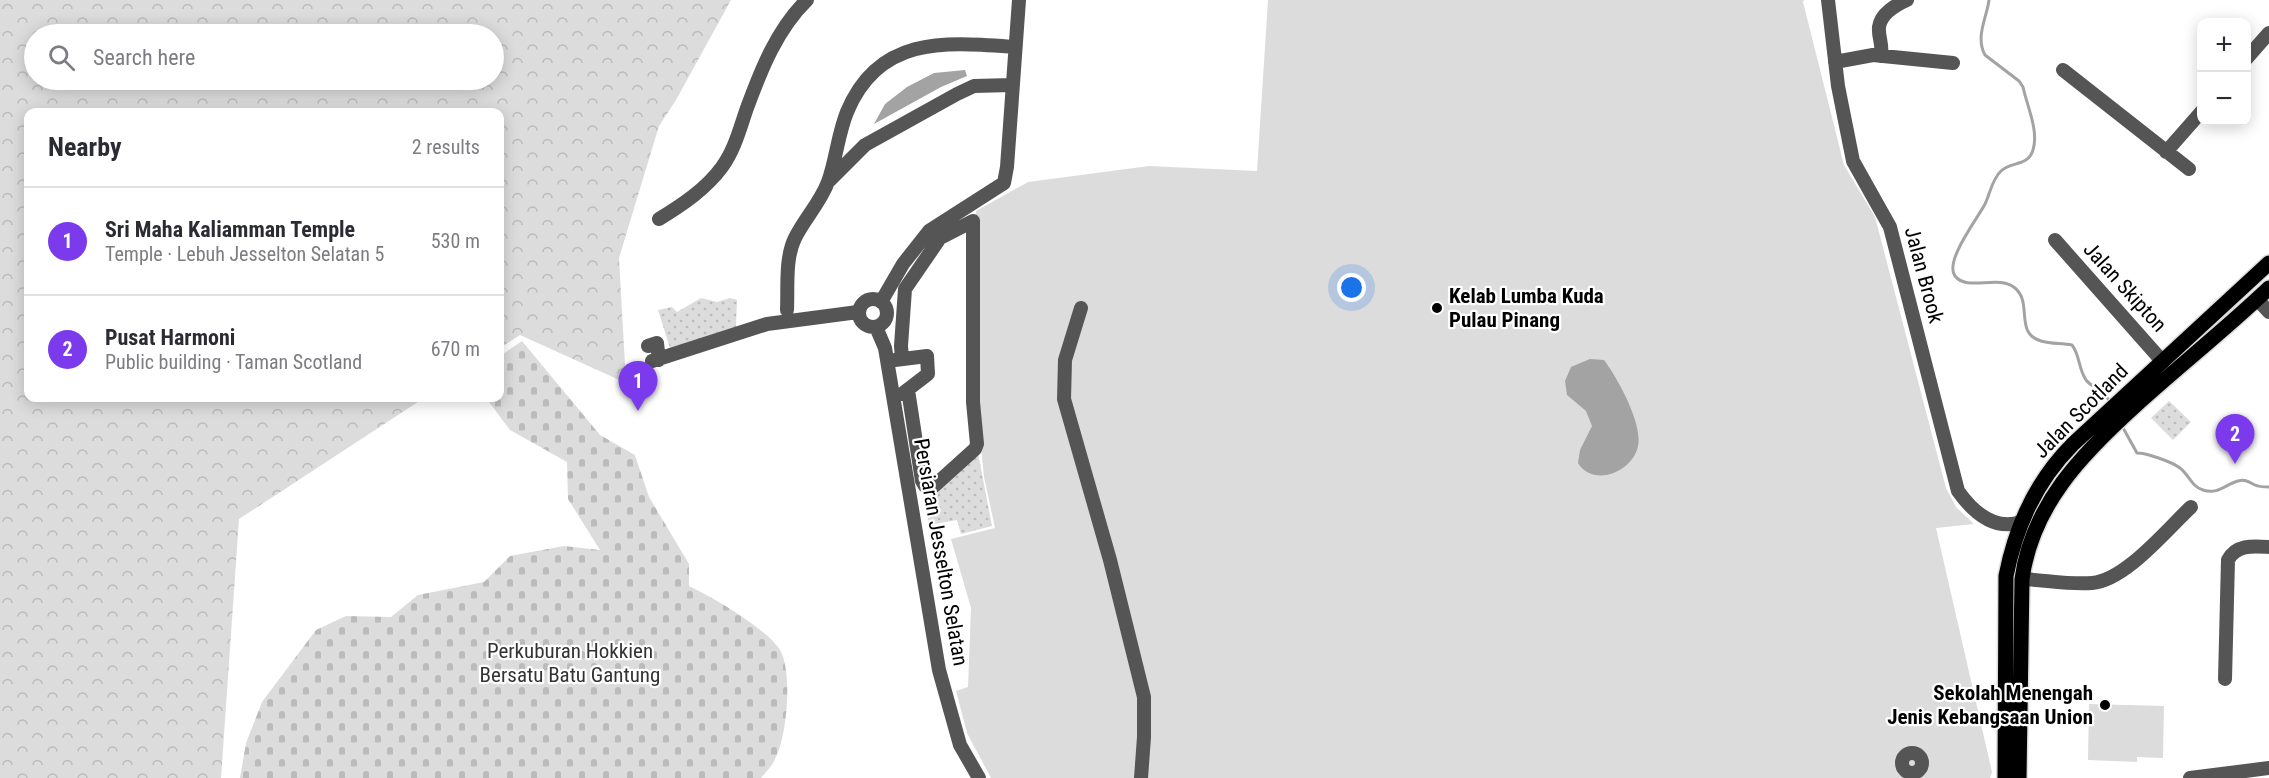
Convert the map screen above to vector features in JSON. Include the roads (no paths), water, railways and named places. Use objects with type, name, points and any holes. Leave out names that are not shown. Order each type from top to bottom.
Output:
[{"type":"main road","name":"Jalan Scotland","points":[[2019,778],[2022,579],[2029,547],[2048,501],[2117,412],[2163,362],[2269,263]]},
{"type":"main road","name":"Jalan Scotland","points":[[2005,778],[2006,576],[2010,553],[2021,522],[2038,487],[2061,456],[2269,288]]},
{"type":"street","points":[[659,219],[682,205],[704,187],[722,167],[738,138],[766,60],[797,9],[807,0]]},
{"type":"street","points":[[881,302],[903,264],[929,231],[1004,183],[1019,0]]},
{"type":"street","name":"Jalan Brook","points":[[1828,0],[1835,62],[1853,161],[1890,227],[1958,491],[1967,504],[1982,518],[2003,525],[2021,522]]},
{"type":"street","points":[[1881,56],[1883,46],[1880,23],[1889,10],[1907,0]]},
{"type":"street","points":[[2251,54],[2269,33]]},
{"type":"street","points":[[787,310],[790,261],[795,239],[828,182],[847,112],[861,88],[879,67],[895,56],[930,45],[1015,47]]},
{"type":"street","points":[[1835,62],[1859,57],[1881,56],[1953,63]]},
{"type":"street","points":[[2062,70],[2188,170]]},
{"type":"street","points":[[828,182],[865,145],[957,93],[974,87],[1012,85]]},
{"type":"street","points":[[2166,152],[2197,117]]},
{"type":"street","points":[[902,359],[905,289],[940,238],[974,221],[973,402],[977,444],[975,449],[934,486],[925,486],[922,481],[908,390]]},
{"type":"street","name":"Jalan Skipton","points":[[2055,240],[2163,362]]},
{"type":"street","points":[[2257,299],[2269,312]]},
{"type":"street","points":[[867,300],[876,300],[881,302],[886,309],[886,318],[881,326],[872,328],[863,324],[858,312],[867,300]]},
{"type":"street","points":[[1081,308],[1065,360],[1064,399],[1110,560],[1144,697],[1141,778]]},
{"type":"street","points":[[648,346],[657,343],[656,360],[766,324],[858,312]]},
{"type":"street","name":"Persiaran Jesselton Selatan","points":[[876,327],[885,348],[939,670],[960,745],[979,778]]},
{"type":"street","points":[[887,361],[927,356],[928,374],[894,401]]},
{"type":"street","points":[[2022,579],[2092,583],[2108,578],[2131,564],[2191,507]]},
{"type":"street","points":[[2225,679],[2228,560],[2233,552],[2243,547],[2269,547]]},
{"type":"street","points":[[2190,778],[2237,775],[2269,768]]},
{"type":"waterway","points":[[1989,0],[1981,34],[1982,48],[1985,55],[2019,81],[2023,87],[2035,135],[2031,155],[2005,168],[1995,178],[1985,204],[1958,250],[1954,260],[1955,276],[1967,283],[2001,282],[2015,288],[2023,301],[2028,331],[2041,341],[2072,345],[2086,380],[2104,394],[2110,402]]},
{"type":"waterway","points":[[2122,426],[2137,453],[2153,456],[2176,466],[2199,488],[2213,491],[2243,480],[2258,486],[2269,487]]},
{"type":"place","name":"Kelab Lumba Kuda Pulau Pinang","points":[[1437,308]]},
{"type":"place","name":"Sri Maha Kaliamman Temple","points":[[638,411]]},
{"type":"place","name":"Pusat Harmoni","points":[[2235,464]]},
{"type":"place","name":"Sekolah Menengah Jenis Kebangsaan Union","points":[[2105,705]]},
{"type":"park label","name":"Perkuburan Hokkien Bersatu Batu Gantung","points":[[570,663]]}]
